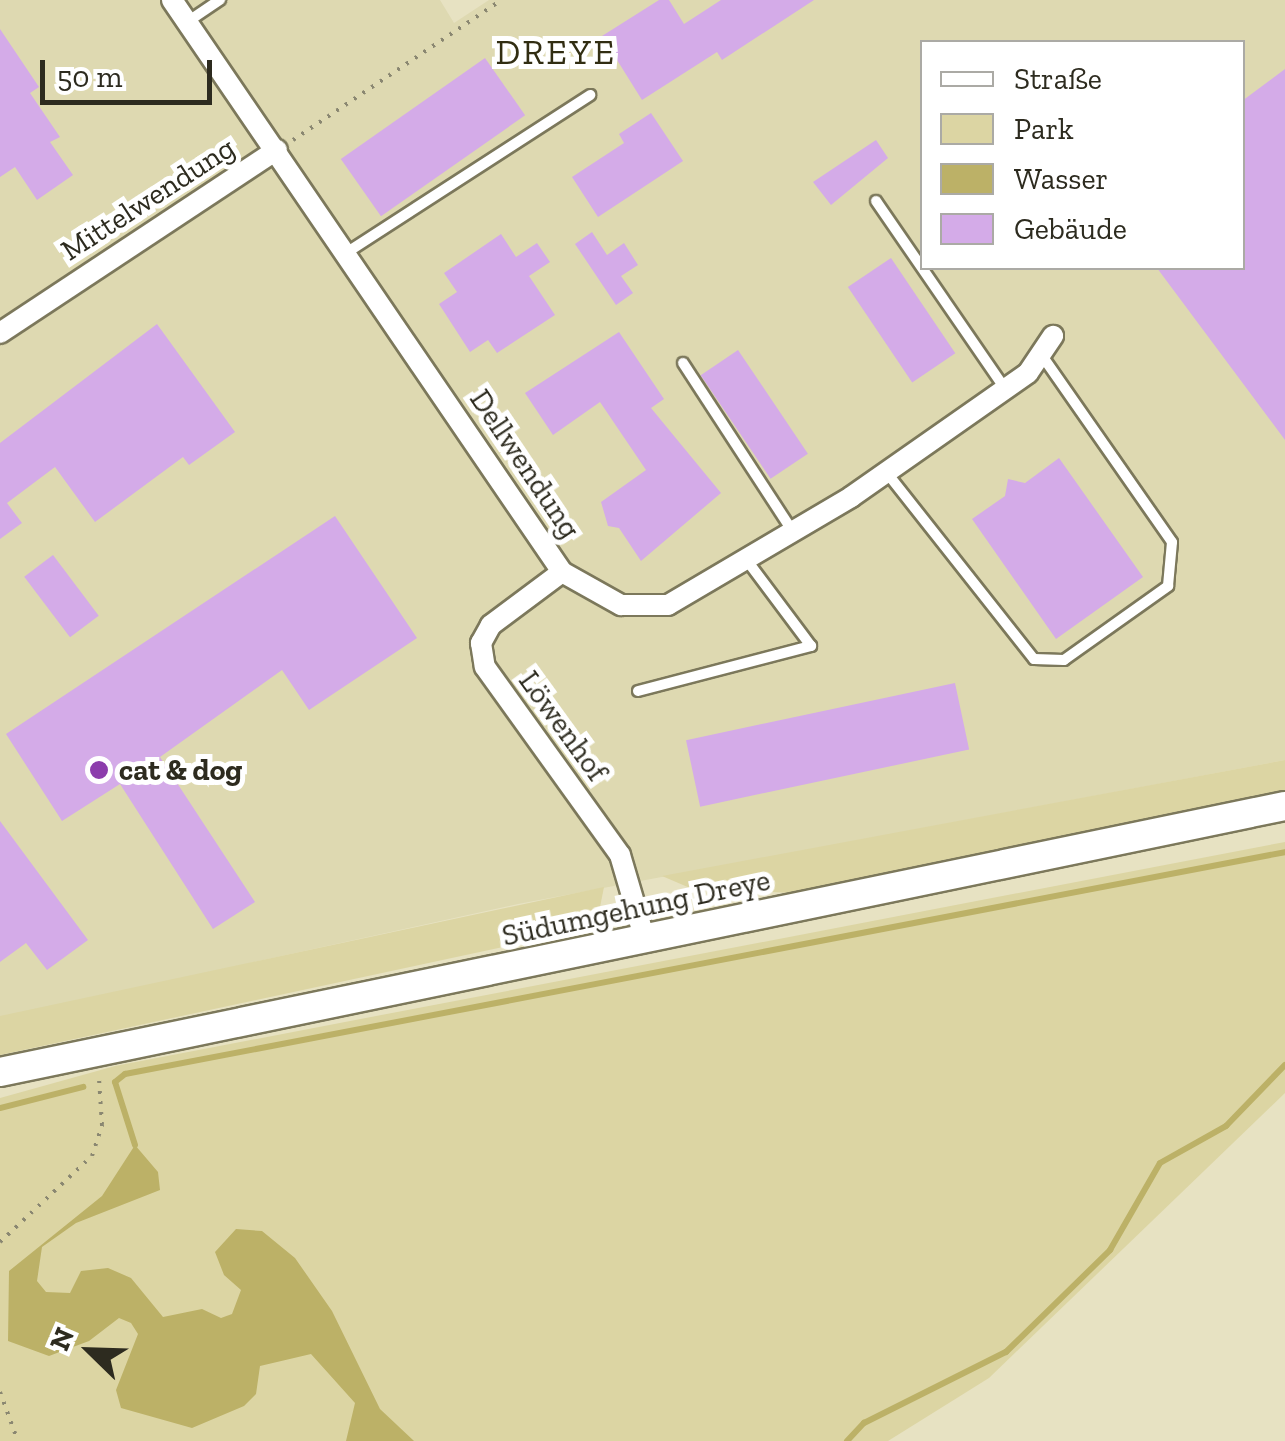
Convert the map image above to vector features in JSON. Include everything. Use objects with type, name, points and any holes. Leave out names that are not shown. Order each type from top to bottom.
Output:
[{"type":"main road","name":"Südumgehung Dreye","points":[[0,1072],[94,1049],[645,940],[1285,806]]},
{"type":"street","name":"Mittelwendung","points":[[0,333],[277,150],[172,0]]},
{"type":"street","name":"Dellwendung","points":[[277,150],[562,572],[621,604],[668,606],[792,532],[1005,389],[1053,336]]},
{"type":"street","name":"Löwenhof","points":[[562,572],[490,625],[481,643],[485,668],[620,855],[645,940]]},
{"type":"lane","points":[[188,22],[220,0]]},
{"type":"lane","points":[[346,253],[590,94]]},
{"type":"lane","points":[[876,201],[920,265]]},
{"type":"lane","points":[[923,270],[1005,389]]},
{"type":"lane","points":[[886,472],[1034,658],[1064,660],[1168,586],[1172,542],[1040,354]]},
{"type":"lane","points":[[682,363],[792,532]]},
{"type":"lane","points":[[638,691],[810,646],[746,560]]},
{"type":"path","points":[[277,150],[500,0]]},
{"type":"path","points":[[0,1242],[92,1156],[102,1124],[94,1049]]},
{"type":"path","points":[[0,1392],[16,1436]]},
{"type":"shaded area","points":[[0,0],[440,0],[454,23],[489,0],[1285,0],[1285,760],[518,904],[0,1018]]},
{"type":"green space","points":[[1285,760],[1285,790],[811,894],[690,888],[662,876]]},
{"type":"green space","points":[[1285,842],[1285,1093],[989,1378],[888,1441],[0,1441],[0,1098],[115,1066]]},
{"type":"green space","points":[[604,887],[600,907],[580,926],[540,939],[0,1055],[0,1016]]},
{"type":"water","points":[[135,1145],[158,1172],[160,1190],[76,1223],[42,1247],[37,1281],[46,1292],[70,1293],[81,1271],[108,1268],[131,1278],[163,1317],[202,1309],[221,1318],[232,1314],[241,1290],[224,1275],[215,1252],[236,1229],[262,1231],[295,1258],[332,1311],[380,1409],[414,1441],[346,1441],[355,1403],[311,1354],[260,1366],[256,1394],[244,1406],[192,1428],[121,1408],[116,1390],[138,1334],[131,1323],[119,1318],[89,1341],[49,1356],[8,1341],[9,1271],[102,1196]]},
{"type":"building","points":[[659,0],[669,0],[684,24],[721,0],[814,0],[722,60],[717,52],[642,100],[602,36]]},
{"type":"building","points":[[0,29],[39,87],[30,93],[60,137],[50,142],[73,175],[37,200],[15,167],[0,177]]},
{"type":"building","points":[[485,58],[525,115],[381,216],[341,159]]},
{"type":"building","points":[[1285,69],[1285,440],[1158,270],[1245,270],[1245,99]]},
{"type":"building","points":[[651,113],[683,161],[598,217],[572,177],[624,143],[619,134]]},
{"type":"building","points":[[876,140],[888,158],[831,205],[813,182]]},
{"type":"building","points":[[592,232],[607,255],[624,243],[638,265],[621,276],[633,293],[616,305],[575,244]]},
{"type":"building","points":[[501,234],[516,257],[537,243],[550,262],[529,276],[555,315],[497,353],[488,340],[470,352],[439,304],[457,292],[444,273]]},
{"type":"building","points":[[891,258],[955,353],[912,382],[848,287]]},
{"type":"building","points":[[157,324],[235,432],[189,465],[183,457],[95,522],[55,467],[7,503],[22,523],[0,539],[0,443]]},
{"type":"building","points":[[619,332],[664,399],[651,408],[721,493],[641,561],[619,528],[608,526],[601,502],[646,470],[600,402],[553,435],[525,393]]},
{"type":"building","points":[[738,350],[808,454],[771,479],[701,375]]},
{"type":"building","points":[[1059,458],[1143,577],[1056,639],[972,519],[1005,496],[1008,479],[1025,483]]},
{"type":"building","name":"cat & dog","points":[[335,516],[417,638],[309,710],[282,670],[160,757],[255,902],[213,929],[120,784],[62,821],[6,734]]},
{"type":"building","points":[[53,555],[99,616],[70,637],[24,577]]},
{"type":"building","points":[[955,683],[969,750],[700,807],[686,740]]},
{"type":"building","points":[[0,821],[88,940],[47,970],[26,943],[0,962]]},
{"type":"waterway","points":[[135,1145],[115,1082],[125,1074],[1285,852]]},
{"type":"waterway","points":[[847,1441],[864,1423],[1006,1352],[1110,1250],[1160,1163],[1226,1126],[1285,1065]]},
{"type":"waterway","points":[[0,1108],[83,1087]]},
{"type":"place","name":"cat & dog","points":[[99,770]]},
{"type":"district","name":"DREYE","points":[[556,52]]}]
